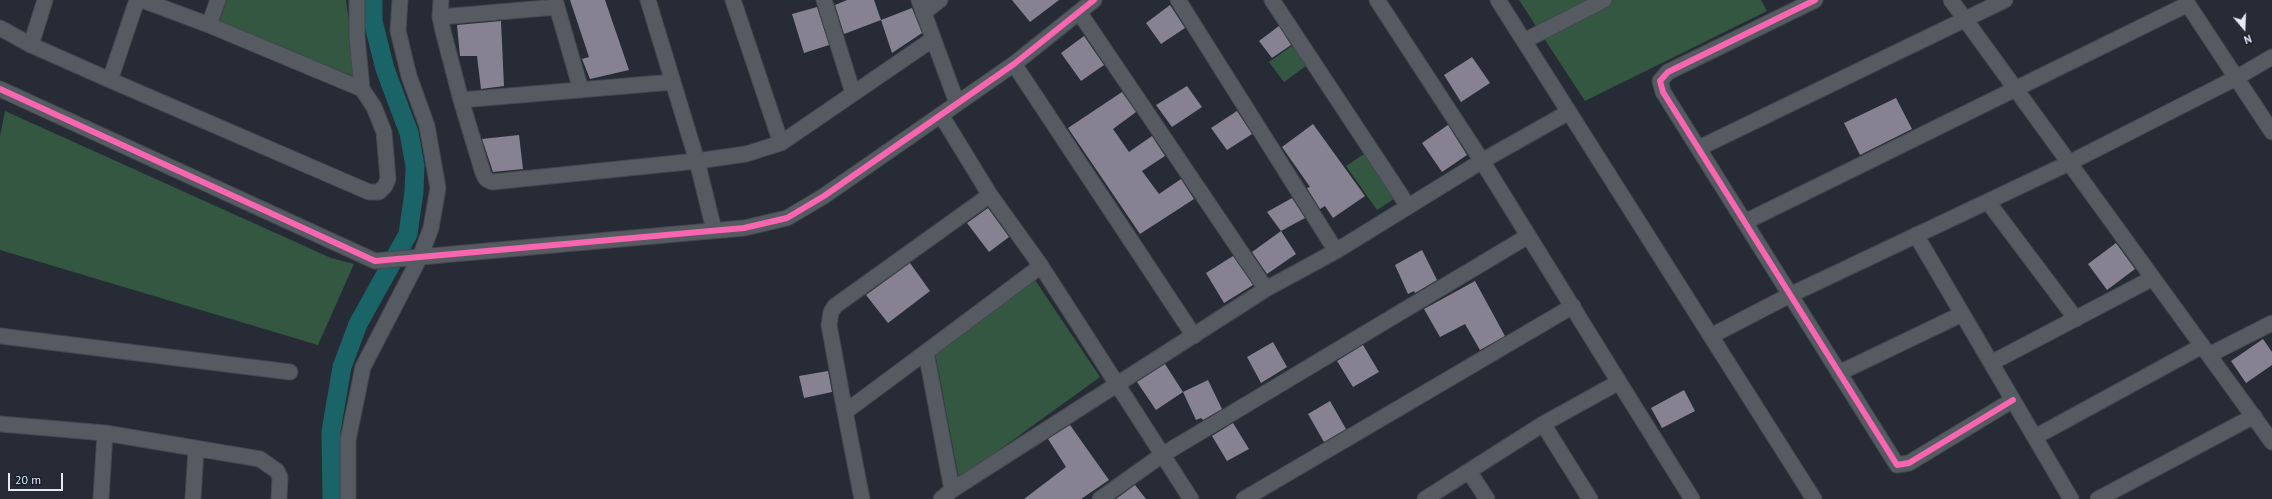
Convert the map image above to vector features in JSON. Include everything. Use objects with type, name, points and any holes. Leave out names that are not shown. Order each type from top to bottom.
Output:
[{"type":"street","points":[[31,45],[44,0]]},
{"type":"street","points":[[110,80],[137,0]]},
{"type":"street","points":[[142,0],[209,25],[362,89]]},
{"type":"street","points":[[209,25],[218,0]]},
{"type":"street","points":[[0,28],[31,45],[110,80],[369,192],[379,192],[385,186],[388,179],[384,132],[374,107],[362,89],[357,37],[358,0]]},
{"type":"street","points":[[348,499],[348,440],[363,367],[431,228],[438,188],[427,126],[409,76],[398,31],[400,0]]},
{"type":"street","points":[[441,0],[440,17],[461,100],[483,173],[486,179],[492,182],[697,161],[746,154],[781,143],[932,38]]},
{"type":"street","points":[[648,0],[697,161],[714,230]]},
{"type":"street","points":[[733,0],[781,143]]},
{"type":"street","points":[[824,0],[853,93]]},
{"type":"street","points":[[940,0],[921,6],[957,103]]},
{"type":"street","points":[[0,89],[375,262],[744,228],[787,218],[824,196],[1014,64],[1094,0]]},
{"type":"street","points":[[1178,0],[1336,251]]},
{"type":"street","points":[[1272,0],[1408,206]]},
{"type":"street","points":[[1377,0],[1482,160],[1692,499]]},
{"type":"street","points":[[1498,0],[1814,499]]},
{"type":"street","points":[[1524,41],[1604,0]]},
{"type":"street","points":[[1815,0],[1662,76],[1659,85],[1896,465],[1900,466],[1909,463],[2013,400]]},
{"type":"street","points":[[1951,0],[2272,442]]},
{"type":"street","points":[[1699,148],[2005,0]]},
{"type":"street","points":[[1745,222],[2017,90],[2186,2],[2272,132]]},
{"type":"street","points":[[440,17],[556,3],[581,90]]},
{"type":"street","points":[[1079,12],[1266,289]]},
{"type":"street","points":[[1711,336],[1790,295],[2069,163],[2236,78],[2272,57]]},
{"type":"street","points":[[1014,64],[1194,336]]},
{"type":"street","points":[[461,100],[673,82]]},
{"type":"street","points":[[926,352],[946,494],[1266,289],[1336,251],[1482,160],[1569,112]]},
{"type":"street","points":[[941,115],[990,195],[1041,266],[1191,499]]},
{"type":"street","points":[[862,499],[829,325],[831,312],[835,306],[990,195]]},
{"type":"street","points":[[1988,202],[2076,319]]},
{"type":"street","points":[[1916,235],[2071,499]]},
{"type":"street","points":[[1100,499],[1162,455],[1528,236]]},
{"type":"street","points":[[845,412],[1041,266]]},
{"type":"street","points":[[1992,364],[2153,278]]},
{"type":"street","points":[[1244,499],[1572,306]]},
{"type":"street","points":[[1839,373],[1962,314]]},
{"type":"street","points":[[2035,437],[2206,351],[2272,323]]},
{"type":"street","points":[[0,336],[290,372]]},
{"type":"street","points":[[1426,499],[1470,473],[1543,424],[1619,382]]},
{"type":"street","points":[[2098,499],[2254,416]]},
{"type":"street","points":[[0,424],[106,433],[265,461],[277,471],[280,477],[279,499]]},
{"type":"street","points":[[1543,424],[1590,499]]},
{"type":"street","points":[[101,499],[106,433]]},
{"type":"street","points":[[193,499],[196,449]]},
{"type":"street","points":[[1470,473],[1487,499]]},
{"type":"green space","points":[[227,0],[346,0],[356,77],[219,23]]},
{"type":"green space","points":[[1519,0],[1761,0],[1767,11],[1585,101]]},
{"type":"green space","points":[[1296,43],[1310,63],[1284,82],[1269,62]]},
{"type":"green space","points":[[5,111],[331,258],[354,264],[318,345],[0,250],[0,136]]},
{"type":"green space","points":[[1367,152],[1397,197],[1377,210],[1346,166]]},
{"type":"green space","points":[[1035,280],[1100,377],[959,479],[935,353]]},
{"type":"building","points":[[570,0],[605,0],[629,70],[590,79],[582,59],[589,57]]},
{"type":"building","points":[[847,0],[874,0],[881,20],[844,34],[835,5]]},
{"type":"building","points":[[1012,0],[1059,0],[1030,22]]},
{"type":"building","points":[[1170,5],[1185,28],[1161,44],[1146,23]]},
{"type":"building","points":[[817,7],[829,45],[804,53],[792,14]]},
{"type":"building","points":[[912,8],[922,33],[892,53],[881,20]]},
{"type":"building","points":[[501,21],[504,86],[481,89],[477,56],[460,56],[457,25]]},
{"type":"building","points":[[1279,26],[1291,45],[1272,58],[1259,41]]},
{"type":"building","points":[[1084,36],[1104,65],[1081,81],[1061,53]]},
{"type":"building","points":[[1472,57],[1490,83],[1461,102],[1444,75]]},
{"type":"building","points":[[1187,86],[1202,107],[1172,127],[1156,105]]},
{"type":"building","points":[[1122,92],[1136,112],[1113,129],[1129,152],[1152,136],[1165,156],[1142,171],[1159,194],[1181,179],[1194,199],[1140,234],[1068,128]]},
{"type":"building","points":[[1896,98],[1912,129],[1860,155],[1844,123]]},
{"type":"building","points":[[1237,111],[1252,134],[1227,150],[1211,128]]},
{"type":"building","points":[[1313,124],[1365,196],[1333,218],[1325,206],[1320,209],[1307,188],[1310,187],[1282,147]]},
{"type":"building","points":[[1448,125],[1467,155],[1442,172],[1422,143]]},
{"type":"building","points":[[519,135],[523,169],[493,172],[482,139]]},
{"type":"building","points":[[1292,198],[1305,218],[1281,231],[1267,212]]},
{"type":"building","points":[[988,208],[1009,237],[989,252],[967,223]]},
{"type":"building","points":[[1281,231],[1296,254],[1267,274],[1252,252]]},
{"type":"building","points":[[2116,243],[2135,269],[2107,290],[2088,264]]},
{"type":"building","points":[[1422,250],[1437,280],[1415,293],[1414,291],[1408,294],[1395,265]]},
{"type":"building","points":[[1233,256],[1253,285],[1224,303],[1206,273]]},
{"type":"building","points":[[910,263],[930,291],[888,323],[866,295]]},
{"type":"building","points":[[1475,281],[1505,336],[1480,350],[1465,324],[1440,337],[1424,309]]},
{"type":"building","points":[[2263,339],[2272,352],[2272,365],[2246,383],[2231,361]]},
{"type":"building","points":[[1273,342],[1287,367],[1261,383],[1247,357]]},
{"type":"building","points":[[1363,345],[1379,372],[1353,387],[1337,361]]},
{"type":"building","points":[[1165,364],[1183,392],[1156,410],[1137,382]]},
{"type":"building","points":[[828,371],[832,392],[804,398],[799,376]]},
{"type":"building","points":[[1208,380],[1222,409],[1203,420],[1201,418],[1196,420],[1183,392]]},
{"type":"building","points":[[1684,390],[1695,411],[1662,428],[1651,408]]},
{"type":"building","points":[[1330,401],[1346,429],[1324,442],[1308,414]]},
{"type":"building","points":[[1233,423],[1249,449],[1227,461],[1212,436]]},
{"type":"building","points":[[1070,425],[1109,480],[1081,499],[1024,499],[1066,467],[1048,439]]},
{"type":"building","points":[[1135,485],[1146,499],[1116,499]]},
{"type":"waterway","points":[[332,499],[331,431],[342,367],[358,324],[408,234],[414,192],[415,166],[409,133],[385,69],[373,21],[373,0]]},
{"type":"cycle path","points":[[0,89],[375,261],[744,228],[787,218],[824,196],[1014,64],[1094,0]]},
{"type":"cycle path","points":[[1815,0],[1668,72],[1660,81],[1663,92],[1897,465],[1909,463],[2013,400]]}]
